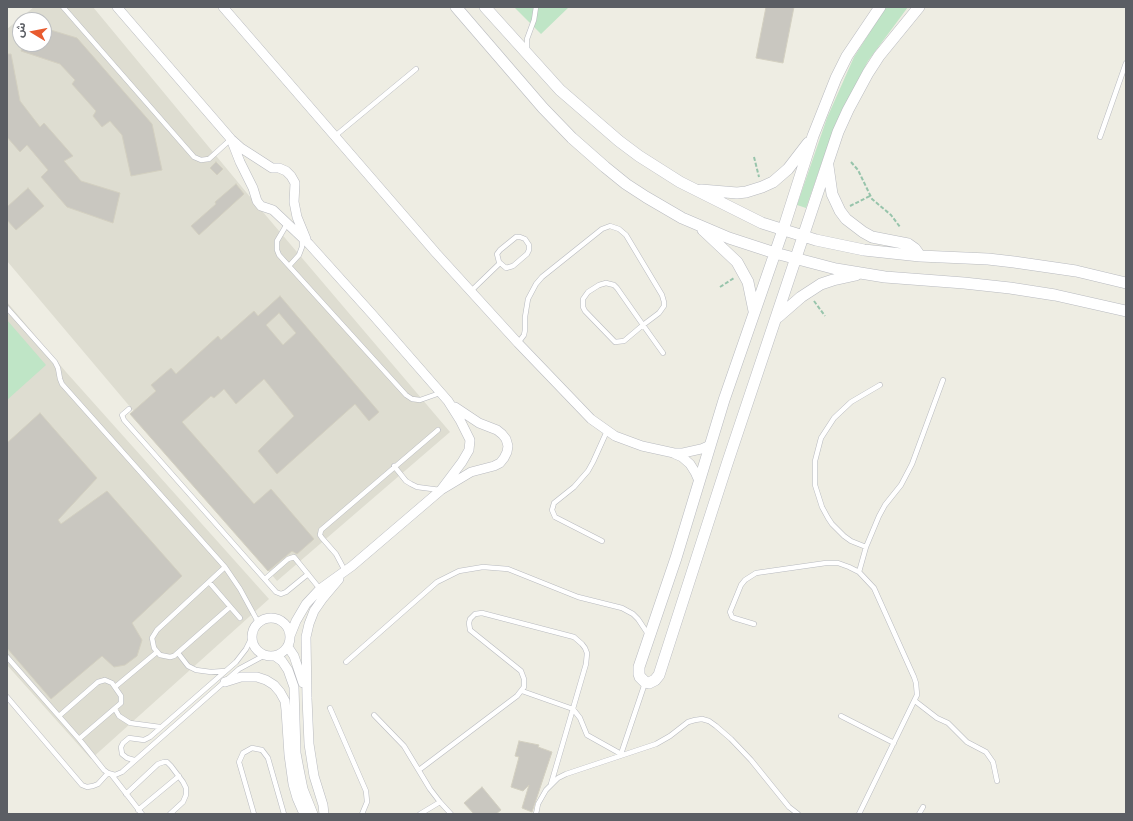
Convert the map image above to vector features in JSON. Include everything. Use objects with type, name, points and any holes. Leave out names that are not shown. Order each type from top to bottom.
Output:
[{"type":"street","points":[[117,7],[231,139],[241,148],[272,168],[279,168],[292,176],[295,183],[294,202],[305,241]]},
{"type":"street","points":[[223,7],[471,291],[518,343],[591,419],[607,431],[632,444],[674,453],[682,457],[690,464],[698,480]]},
{"type":"street","points":[[456,7],[558,124],[589,154],[626,184],[682,218],[697,225],[796,260],[836,269],[885,277],[1010,288],[1055,295],[1126,311]]},
{"type":"street","points":[[485,7],[560,90],[604,129],[639,156],[695,190],[757,221],[839,246],[920,256],[982,258],[1014,262],[1076,271],[1126,283]]},
{"type":"street","points":[[880,7],[847,56],[836,78],[813,136],[783,230],[698,480],[676,558],[638,670],[640,677],[645,682],[655,680],[659,674],[828,161],[848,110],[879,56],[919,7]]},
{"type":"street","points":[[695,190],[737,193],[751,191],[773,182],[788,169],[813,136]]},
{"type":"street","points":[[231,139],[253,188],[256,200],[261,206],[273,210],[305,241],[372,314],[448,401],[479,423],[497,430],[502,434],[508,446],[507,452],[500,463],[471,472],[441,490],[345,571],[312,596],[296,621],[290,636],[288,647],[275,656]]},
{"type":"street","points":[[828,161],[832,194],[840,211],[846,219],[862,232],[882,240],[908,244],[915,249],[920,256]]},
{"type":"street","points":[[697,225],[737,262],[748,282],[755,312]]},
{"type":"street","points":[[776,319],[807,292],[821,284],[864,274]]},
{"type":"street","points":[[441,490],[462,462],[470,445],[470,440],[466,430],[448,401]]},
{"type":"street","points":[[674,453],[692,452],[710,445]]},
{"type":"street","points":[[330,814],[323,809],[312,761],[305,652],[306,637],[314,611],[345,571]]},
{"type":"street","points":[[290,636],[287,626],[279,619],[268,618],[258,622],[252,632],[255,648],[265,655],[275,656],[282,661],[288,670],[294,687],[296,753],[303,788],[313,814]]},
{"type":"street","points":[[288,647],[297,664],[307,698]]},
{"type":"street","points":[[225,682],[248,676],[258,677],[270,682],[280,692],[285,700],[289,755],[293,784],[304,814]]},
{"type":"lane","points":[[63,7],[194,157],[201,160],[209,159],[231,139]]},
{"type":"lane","points":[[529,57],[527,39],[534,20],[536,7]]},
{"type":"lane","points":[[1100,137],[1126,63]]},
{"type":"lane","points":[[335,136],[416,69]]},
{"type":"lane","points":[[287,224],[279,237],[277,246],[279,255],[406,395],[412,399],[420,400],[440,393]]},
{"type":"lane","points":[[518,343],[524,335],[528,299],[536,284],[542,277],[606,227],[615,227],[623,232],[663,298],[664,302],[662,310],[643,325],[624,341],[615,342],[585,311],[582,303],[588,292],[599,285],[606,283],[614,285],[617,288],[643,325],[663,353]]},
{"type":"lane","points":[[520,237],[528,243],[528,252],[511,268],[506,268],[500,263],[497,257],[498,252],[514,238],[520,237]]},
{"type":"lane","points":[[289,266],[299,255],[305,241]]},
{"type":"lane","points":[[471,291],[500,263]]},
{"type":"lane","points":[[7,308],[55,362],[62,384],[225,567],[240,589],[258,622]]},
{"type":"lane","points":[[859,572],[866,547],[879,516],[904,480],[912,464],[943,380]]},
{"type":"lane","points":[[866,547],[851,541],[844,536],[835,528],[828,518],[822,507],[815,485],[815,461],[821,438],[834,418],[851,402],[880,385]]},
{"type":"lane","points":[[129,409],[123,413],[123,419],[276,592],[281,594],[286,592],[308,574]]},
{"type":"lane","points":[[345,571],[336,554],[322,538],[320,532],[394,466],[438,430]]},
{"type":"lane","points":[[602,541],[555,517],[552,510],[554,503],[574,487],[588,471],[607,431]]},
{"type":"lane","points":[[394,466],[402,477],[410,484],[417,487],[441,490]]},
{"type":"lane","points":[[265,579],[290,558],[296,559],[320,589]]},
{"type":"lane","points":[[754,624],[734,618],[730,612],[741,585],[750,576],[762,572],[826,563],[844,565],[859,572],[874,588],[914,677],[917,689],[915,701],[859,814]]},
{"type":"lane","points":[[225,567],[154,633],[152,643],[157,652],[165,657],[170,657],[178,653],[230,607]]},
{"type":"lane","points":[[346,662],[437,582],[459,571],[483,567],[508,569],[573,595],[594,602],[622,608],[633,614],[638,619],[649,637]]},
{"type":"lane","points":[[209,582],[240,618]]},
{"type":"lane","points":[[419,770],[522,691],[525,683],[521,672],[470,630],[470,619],[475,614],[482,613],[574,637],[585,648],[587,659],[551,784]]},
{"type":"lane","points":[[134,760],[127,758],[122,754],[121,747],[123,743],[129,738],[140,740],[147,739],[242,656],[252,637]]},
{"type":"lane","points":[[115,687],[157,652]]},
{"type":"lane","points":[[178,653],[188,666],[196,670],[211,672],[227,670]]},
{"type":"lane","points":[[7,697],[82,785],[87,787],[98,784],[109,774],[118,774],[247,664],[265,655]]},
{"type":"lane","points":[[7,657],[142,814]]},
{"type":"lane","points":[[58,716],[98,682],[105,680],[109,681],[115,687],[120,693],[122,699],[119,706],[79,739]]},
{"type":"lane","points":[[622,754],[645,682]]},
{"type":"lane","points":[[522,691],[572,709],[580,718],[588,735],[622,754]]},
{"type":"lane","points":[[915,701],[936,718],[948,723],[967,742],[986,752],[993,762],[997,781]]},
{"type":"lane","points":[[330,708],[366,791],[367,802],[362,814]]},
{"type":"lane","points":[[115,709],[119,716],[130,723],[160,727]]},
{"type":"lane","points":[[374,714],[404,746],[440,802],[451,814]]},
{"type":"lane","points":[[841,716],[894,743]]},
{"type":"lane","points":[[536,814],[542,797],[551,784],[558,778],[574,770],[659,742],[670,736],[688,722],[702,719],[709,722],[731,739],[751,760],[789,807],[798,814]]},
{"type":"lane","points":[[254,814],[239,762],[243,753],[252,748],[262,750],[268,758],[284,814]]},
{"type":"lane","points":[[126,794],[161,763],[169,763],[186,788],[186,795],[183,802],[170,814]]},
{"type":"lane","points":[[138,810],[179,776]]},
{"type":"lane","points":[[420,814],[440,802]]},
{"type":"lane","points":[[788,814],[789,807]]},
{"type":"lane","points":[[919,814],[923,807]]},
{"type":"path","points":[[754,157],[762,187]]},
{"type":"path","points":[[851,162],[858,170],[870,196],[891,215],[900,227]]},
{"type":"path","points":[[840,211],[870,196]]},
{"type":"path","points":[[720,287],[743,272]]},
{"type":"path","points":[[807,292],[825,316]]},
{"type":"shaded area","points":[[34,7],[93,7],[251,198],[450,432],[277,581],[7,261],[7,29],[12,25],[12,52],[52,52],[52,12],[28,12]]},
{"type":"shaded area","points":[[7,302],[66,372],[269,599],[91,759],[7,665]]},
{"type":"green space","points":[[514,7],[569,7],[541,34]]},
{"type":"green space","points":[[886,7],[908,7],[868,61],[835,125],[806,208],[797,205],[827,118],[854,57]]},
{"type":"green space","points":[[7,320],[46,365],[7,400]]},
{"type":"building","points":[[766,7],[794,7],[783,63],[756,58]]},
{"type":"building","points":[[52,30],[77,38],[152,124],[162,170],[131,176],[122,135],[110,121],[102,127],[93,116],[96,111],[72,84],[75,80],[60,64],[24,52],[52,52]]},
{"type":"building","points":[[7,54],[11,54],[20,101],[40,127],[44,123],[73,156],[64,161],[81,181],[120,193],[113,223],[67,207],[41,177],[48,170],[27,145],[20,152],[7,137]]},
{"type":"building","points":[[216,162],[223,169],[217,175],[210,168]]},
{"type":"building","points":[[236,184],[244,194],[199,235],[191,226]]},
{"type":"building","points":[[28,188],[44,206],[16,230],[7,220],[7,207]]},
{"type":"building","points":[[280,296],[379,412],[369,421],[355,404],[277,474],[258,451],[294,416],[264,379],[236,404],[224,389],[214,398],[211,396],[182,422],[254,504],[271,489],[314,539],[297,554],[292,551],[268,571],[130,414],[156,391],[151,385],[171,368],[176,374],[218,336],[221,340],[254,311],[258,316]],"holes":[[[279,313],[296,333],[283,345],[266,325]]]},
{"type":"building","points":[[40,413],[97,478],[58,520],[61,524],[107,491],[182,576],[132,623],[142,640],[137,656],[125,665],[114,667],[102,656],[51,699],[7,648],[7,443]]},
{"type":"building","points":[[519,741],[539,745],[538,747],[552,752],[532,812],[522,808],[529,785],[523,791],[511,787],[519,757],[515,756]]},
{"type":"building","points":[[482,787],[501,810],[496,814],[474,814],[464,803]]}]
